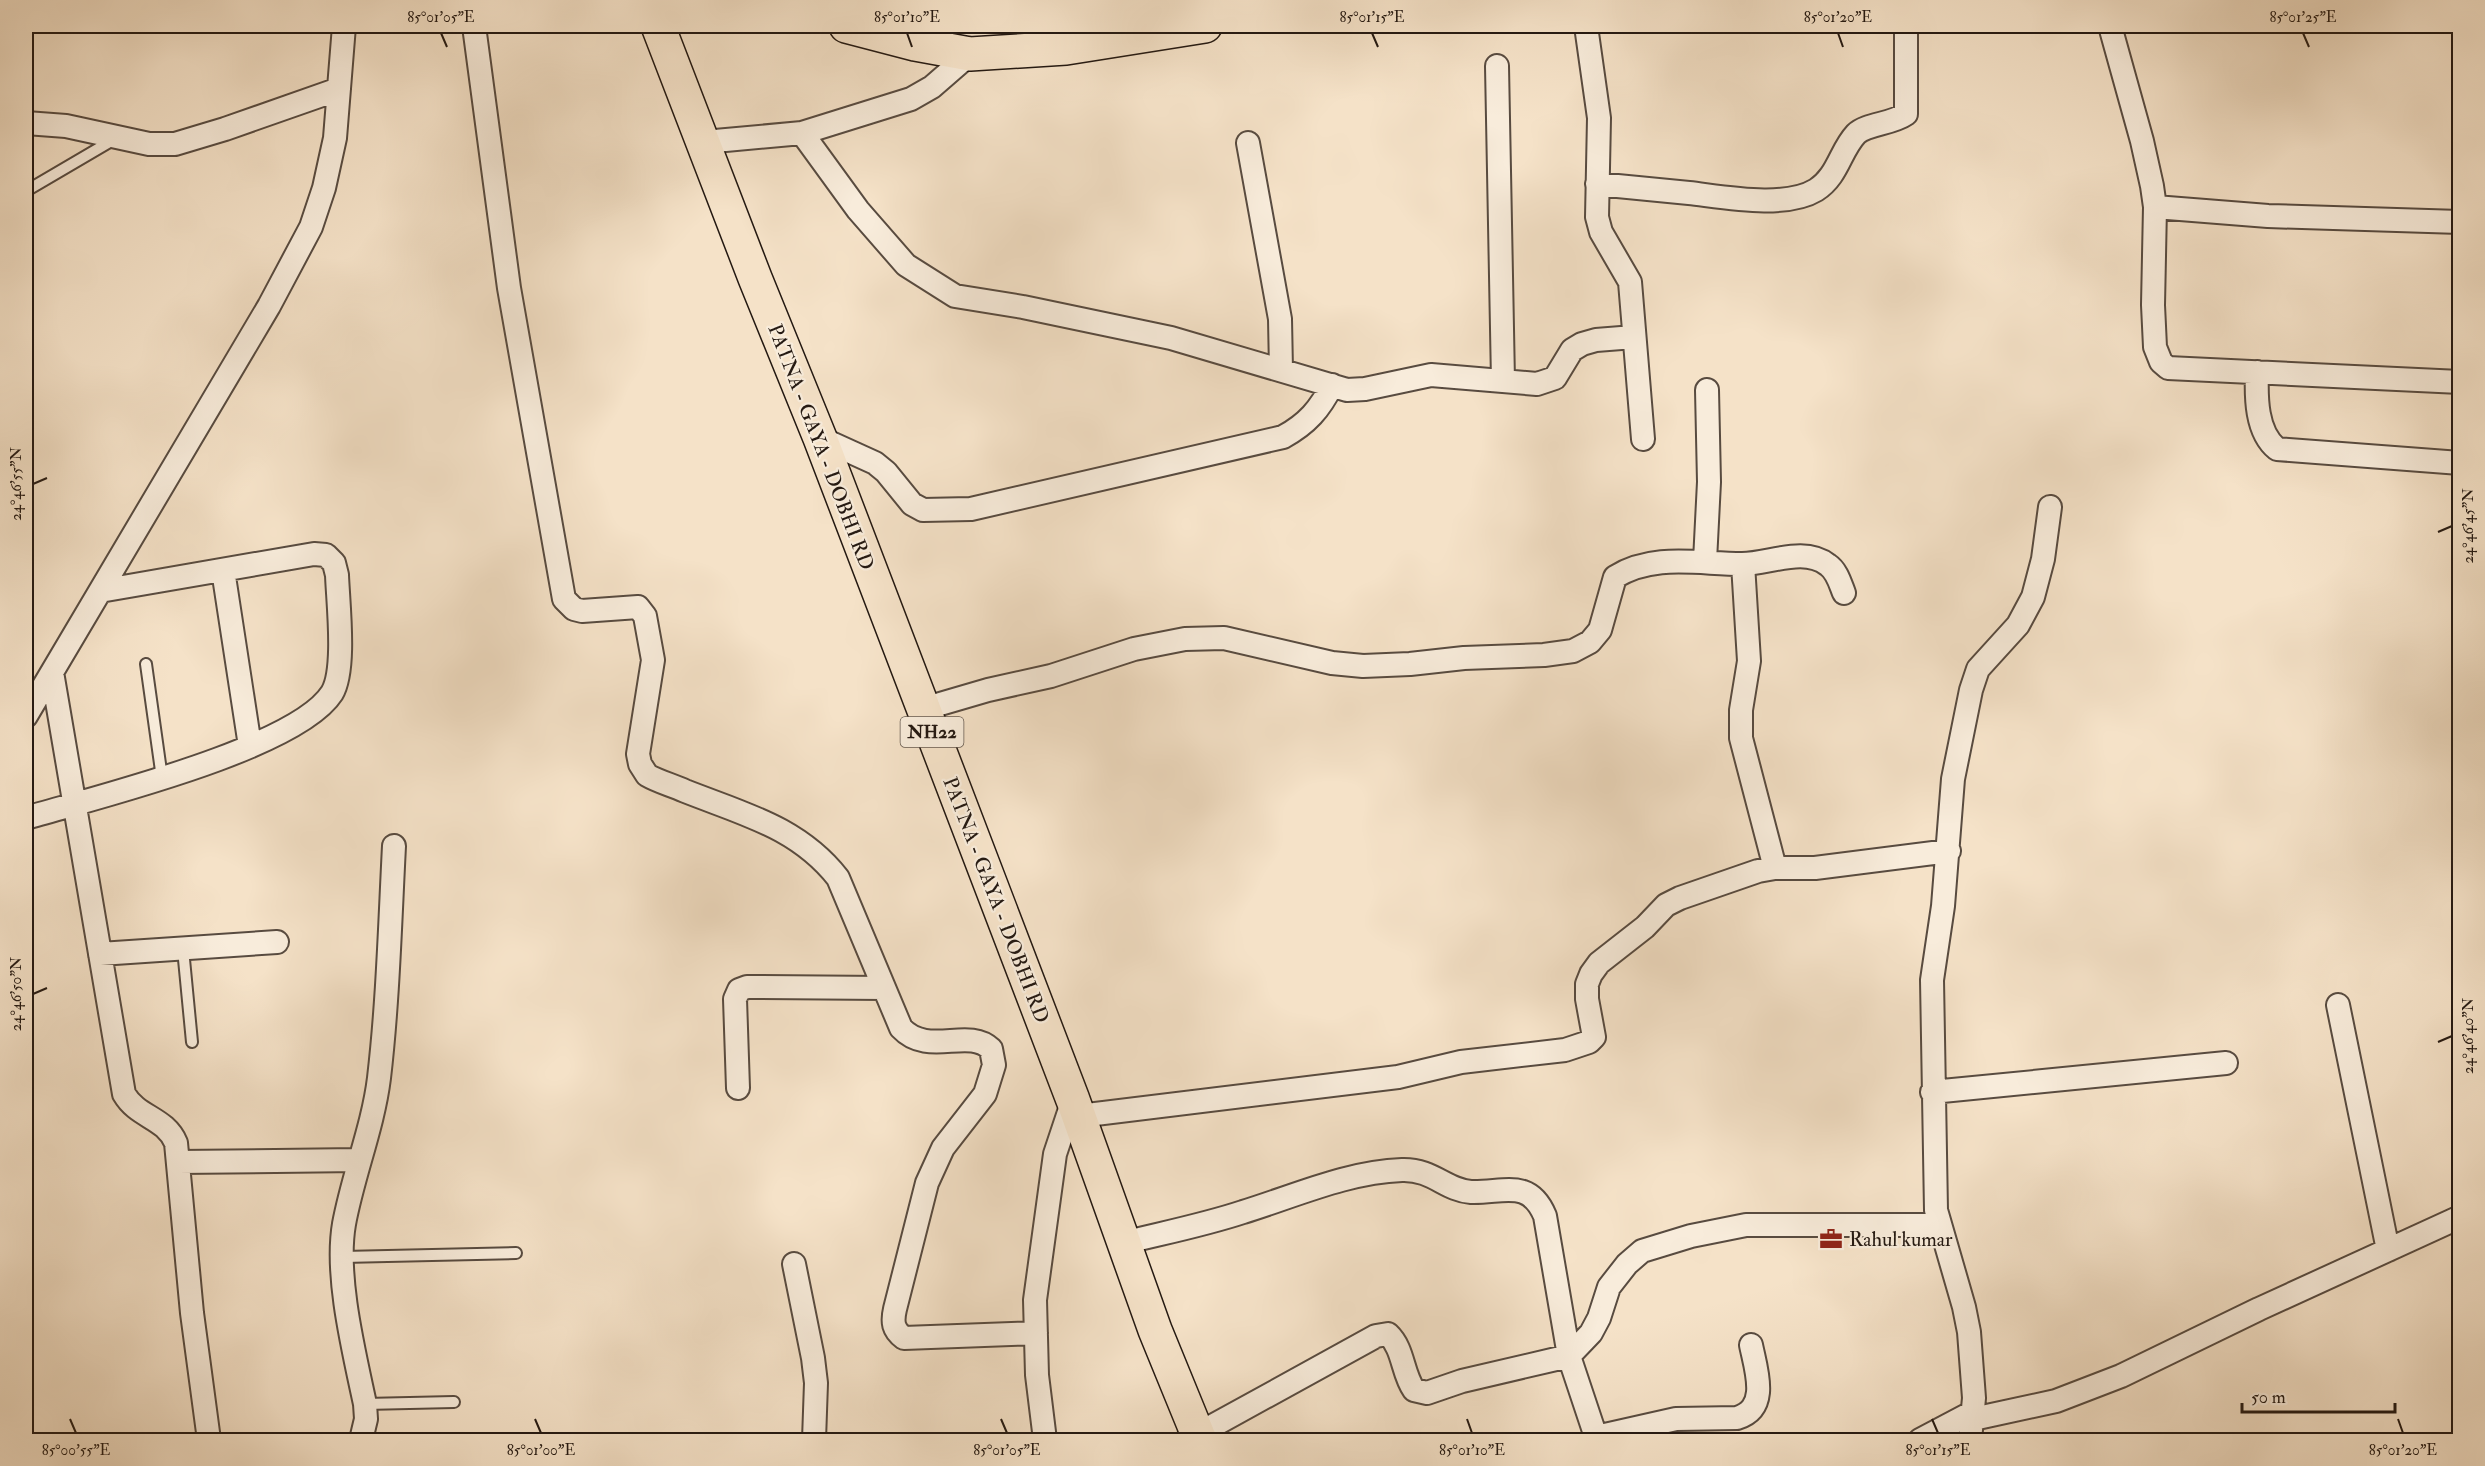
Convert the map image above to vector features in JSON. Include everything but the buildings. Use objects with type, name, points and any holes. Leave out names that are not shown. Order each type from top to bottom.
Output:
[{"type":"main road","name":"PATNA - GAYA - DOBHI RD","points":[[658,26],[754,278],[820,438],[1076,1108],[1194,1438]]},
{"type":"main road","points":[[846,26],[915,45],[970,54],[1065,48],[1160,29],[1205,26]]},
{"type":"street","points":[[26,716],[270,306],[311,227],[324,188],[335,138],[344,26]]},
{"type":"street","points":[[474,26],[509,288],[564,599],[568,605],[582,611],[633,607],[642,610],[653,652],[652,671],[639,740],[640,764],[647,775],[794,836],[823,860],[838,878],[898,1022],[908,1035],[928,1042],[981,1042],[991,1049],[994,1065],[985,1094],[943,1148],[927,1184],[892,1322],[896,1332],[904,1338],[1036,1333]]},
{"type":"street","points":[[1586,26],[1598,98],[1600,137],[1597,184],[1598,217],[1601,232],[1630,282],[1643,439]]},
{"type":"street","points":[[1597,184],[1768,201],[1800,196],[1816,190],[1835,171],[1857,133],[1877,124],[1896,121],[1906,114],[1906,26]]},
{"type":"street","points":[[2110,26],[2142,141],[2155,207],[2154,322],[2155,347],[2161,362],[2168,368],[2460,382]]},
{"type":"street","points":[[704,142],[802,133],[911,99],[932,87],[970,54]]},
{"type":"street","points":[[1497,66],[1503,381]]},
{"type":"street","points":[[26,123],[66,126],[149,144],[175,144],[339,89]]},
{"type":"street","points":[[802,133],[858,210],[906,265],[955,296],[1023,307],[1171,338],[1347,390],[1365,389],[1431,375],[1537,384],[1547,382],[1560,372],[1572,350],[1582,345],[1596,340],[1634,337]]},
{"type":"street","points":[[1248,143],[1280,319],[1281,370]]},
{"type":"street","points":[[2155,207],[2268,216],[2460,222]]},
{"type":"street","points":[[2258,372],[2256,398],[2264,432],[2268,442],[2277,449],[2460,463]]},
{"type":"street","points":[[820,438],[875,463],[886,472],[912,504],[922,510],[971,509],[1284,437],[1309,420],[1319,409],[1332,385]]},
{"type":"street","points":[[1705,561],[1709,482],[1707,390]]},
{"type":"street","points":[[1972,1424],[1969,1332],[1936,1210],[1932,1092],[1932,980],[1944,906],[1953,779],[1971,690],[1978,669],[2018,625],[2033,597],[2043,559],[2050,507]]},
{"type":"street","points":[[26,818],[162,778],[250,746],[303,719],[321,705],[332,692],[338,678],[340,660],[337,575],[330,558],[321,554],[100,591]]},
{"type":"street","points":[[923,709],[988,690],[1051,676],[1134,649],[1185,639],[1224,639],[1332,663],[1363,666],[1402,665],[1464,658],[1544,655],[1573,651],[1590,642],[1600,630],[1615,577],[1628,569],[1653,563],[1705,561],[1743,564],[1797,557],[1814,559],[1829,565],[1837,576],[1844,593]]},
{"type":"street","points":[[1743,564],[1749,661],[1741,710],[1741,738],[1775,868]]},
{"type":"street","points":[[223,570],[250,746]]},
{"type":"street","points":[[52,672],[124,1094],[136,1110],[161,1123],[176,1143],[192,1313],[209,1440]]},
{"type":"street","points":[[361,1440],[366,1419],[365,1404],[347,1316],[343,1257],[344,1227],[380,1070],[394,846]]},
{"type":"street","points":[[1045,1440],[1037,1375],[1036,1278],[1055,1154],[1076,1108],[1398,1077],[1461,1062],[1580,1047],[1594,1037],[1587,999],[1587,984],[1599,963],[1644,927],[1666,905],[1741,876],[1775,868],[1815,868],[1949,851]]},
{"type":"street","points":[[100,954],[277,942]]},
{"type":"street","points":[[738,1088],[735,999],[739,990],[747,987],[884,988]]},
{"type":"street","points":[[2338,1005],[2388,1250]]},
{"type":"street","points":[[1932,1092],[2226,1063]]},
{"type":"street","points":[[178,1162],[359,1160]]},
{"type":"street","points":[[1123,1243],[1241,1213],[1344,1179],[1403,1170],[1423,1171],[1453,1188],[1468,1192],[1522,1191],[1530,1194],[1539,1202],[1545,1216],[1569,1356],[1596,1439],[1668,1420],[1737,1418],[1746,1415],[1752,1410],[1759,1393],[1751,1346]]},
{"type":"street","points":[[1920,1440],[2056,1401],[2121,1376],[2259,1309],[2460,1217]]},
{"type":"street","points":[[1194,1438],[1376,1336],[1388,1334],[1395,1340],[1408,1382],[1414,1390],[1427,1393],[1462,1381],[1569,1356],[1591,1333],[1599,1318],[1609,1287],[1626,1264],[1642,1251],[1662,1243],[1718,1229],[1746,1225],[1939,1225]]},
{"type":"street","points":[[794,1264],[816,1383],[814,1440]]},
{"type":"lane","points":[[26,191],[118,137]]},
{"type":"lane","points":[[146,664],[162,778]]},
{"type":"lane","points":[[183,949],[192,1042]]},
{"type":"lane","points":[[343,1257],[516,1254]]},
{"type":"lane","points":[[365,1404],[454,1402]]},
{"type":"place","name":"Rahul kumar","points":[[1831,1239]]}]
